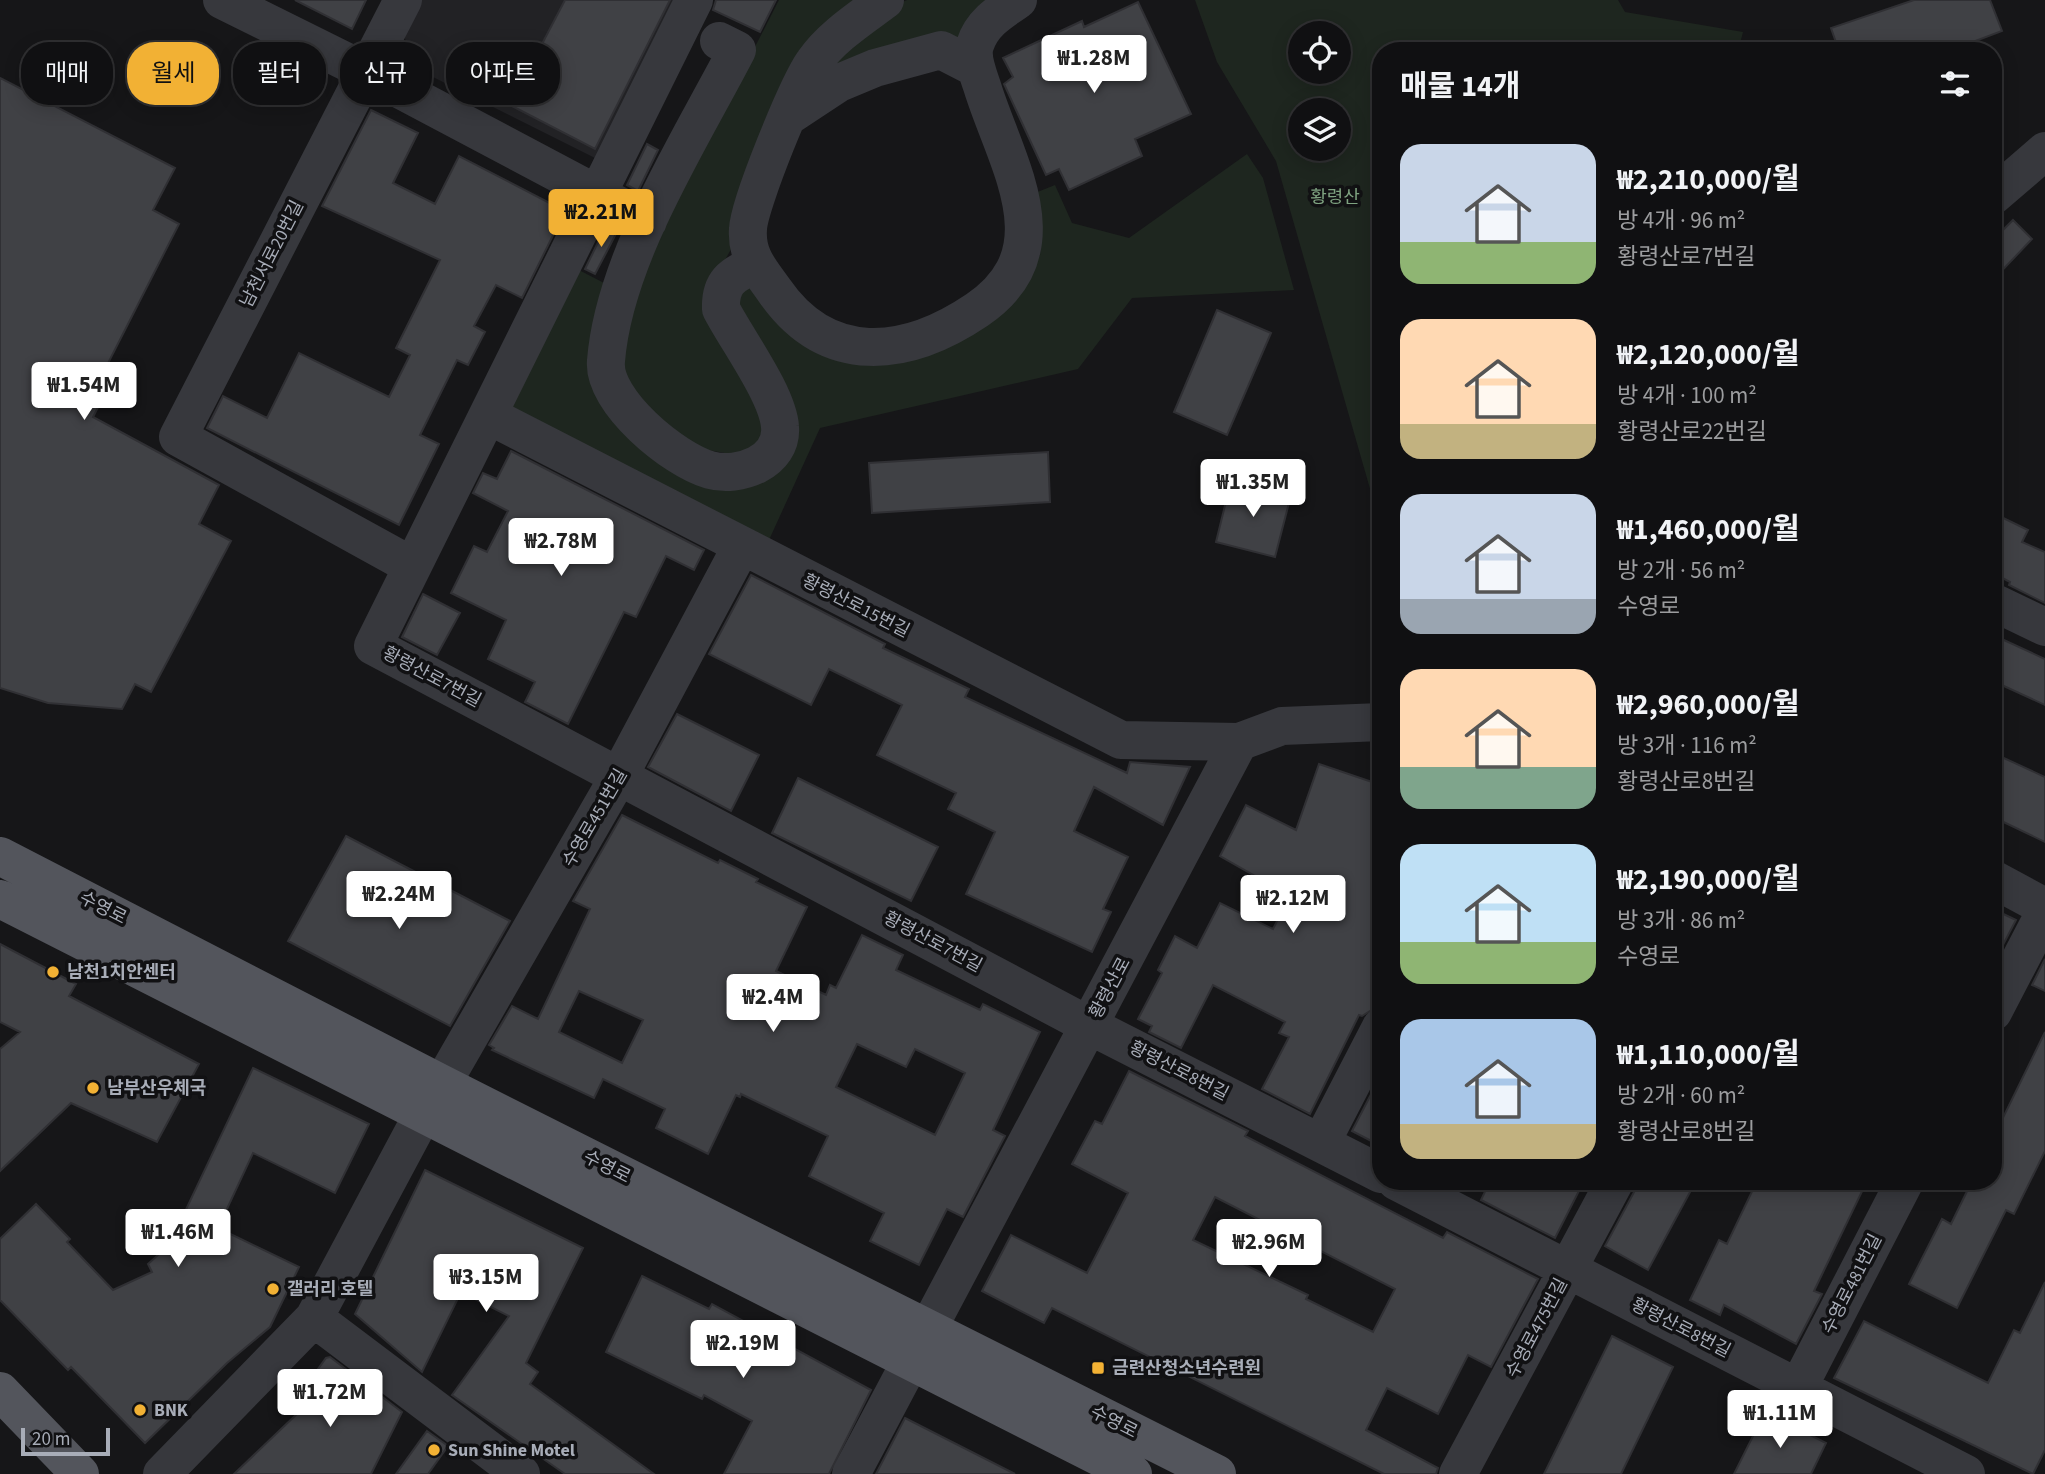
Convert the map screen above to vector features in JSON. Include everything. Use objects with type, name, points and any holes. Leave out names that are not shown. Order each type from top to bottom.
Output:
[{"type":"main road","name":"수영로","points":[[0,856],[432,1099]]},
{"type":"main road","name":"수영로","points":[[0,900],[432,1099],[921,1345],[1217,1474]]},
{"type":"main road","name":"수영로","points":[[921,1345],[1129,1473]]},
{"type":"main road","points":[[0,1391],[80,1474]]},
{"type":"street","points":[[222,0],[340,59]]},
{"type":"street","name":"남천서로20번길","points":[[380,42],[402,0]]},
{"type":"street","name":"황령산로7번길","points":[[694,0],[373,646],[1090,1026]]},
{"type":"street","points":[[886,0],[846,30],[813,62],[762,177],[748,229],[754,265],[784,305],[811,331],[843,344],[877,350],[908,344],[943,330],[979,309],[1011,278],[1022,252],[1023,212],[1016,172],[990,113],[976,68],[974,46],[990,19],[1017,0]]},
{"type":"street","points":[[719,41],[737,50],[648,221],[617,302],[606,361],[606,381],[640,426],[692,462],[712,471],[738,471],[763,462],[777,448],[780,427],[768,391],[721,309],[721,294],[730,276],[754,265]]},
{"type":"street","points":[[789,116],[839,83],[875,68],[941,50],[976,68]]},
{"type":"street","name":"남천서로20번길","points":[[348,105],[178,437],[412,566]]},
{"type":"street","points":[[429,105],[648,221]]},
{"type":"street","points":[[2002,188],[2045,151]]},
{"type":"street","name":"황령산로15번길","points":[[488,415],[1121,740],[1239,743]]},
{"type":"street","name":"수영로451번길","points":[[432,1099],[619,776],[741,547]]},
{"type":"street","points":[[2002,606],[2045,627]]},
{"type":"street","points":[[1239,743],[1282,726],[1372,722]]},
{"type":"street","name":"황령산로","points":[[851,1474],[1239,743]]},
{"type":"street","points":[[2002,884],[2045,907]]},
{"type":"street","points":[[2002,995],[2045,912]]},
{"type":"street","name":"황령산로8번길","points":[[1090,1026],[1372,1169]]},
{"type":"street","points":[[1321,1143],[1372,1044]]},
{"type":"street","points":[[162,1474],[314,1318],[432,1099]]},
{"type":"street","name":"황령산로8번길","points":[[1413,1190],[1966,1474]]},
{"type":"street","name":"수영로475번길","points":[[1458,1474],[1610,1190]]},
{"type":"street","name":"수영로481번길","points":[[1798,1388],[1900,1190]]},
{"type":"street","points":[[314,1318],[521,1474]]},
{"type":"shaded area","points":[[420,0],[678,0],[595,158],[489,105],[560,105],[560,42],[446,42],[446,84],[432,76],[432,42],[406,42],[404,31]]},
{"type":"green space","points":[[779,0],[870,0],[720,269],[766,421],[760,450],[707,459],[618,382],[631,289]]},
{"type":"green space","points":[[907,0],[1007,0],[964,45],[834,77],[824,61],[893,6]]},
{"type":"green space","name":"황령산","points":[[1195,0],[1618,0],[1625,12],[1743,32],[1740,42],[1372,42],[1372,496],[1276,161],[1217,62]]},
{"type":"green space","points":[[1247,154],[1263,178],[1294,290],[1132,298],[1078,369],[820,428],[764,551],[513,423],[506,398],[575,268],[606,284],[635,437],[781,463],[736,309],[739,295],[747,286],[845,355],[1019,287],[1040,255],[1042,227],[1035,193],[1055,185],[1072,223],[1129,238]]},
{"type":"building","points":[[295,0],[366,0],[352,29]]},
{"type":"building","points":[[565,0],[670,0],[595,149],[510,105],[560,105],[560,42],[543,42]]},
{"type":"building","points":[[716,0],[776,0],[760,32],[713,10]]},
{"type":"building","points":[[1914,0],[1990,0],[2002,31],[1973,42],[1836,42],[1831,28]]},
{"type":"building","points":[[1138,2],[1191,114],[1135,139],[1142,156],[1069,190],[1059,169],[1046,175],[1004,84],[1013,77],[1003,58],[1082,21],[1084,27]]},
{"type":"building","points":[[0,78],[21,89],[21,105],[52,105],[175,168],[153,210],[179,224],[103,373],[113,378],[93,417],[219,485],[199,524],[231,541],[151,692],[135,684],[122,709],[48,703],[0,688]]},
{"type":"building","points":[[371,110],[418,133],[393,183],[435,204],[459,156],[565,211],[522,298],[496,285],[474,326],[485,332],[468,365],[457,360],[420,435],[439,444],[399,525],[207,428],[223,396],[267,418],[299,353],[389,397],[410,355],[396,348],[440,260],[322,206]]},
{"type":"building","points":[[647,144],[658,150],[638,191],[627,185]]},
{"type":"building","points":[[2013,220],[2032,239],[2002,271],[2002,231]]},
{"type":"building","points":[[607,224],[618,230],[595,274],[585,269]]},
{"type":"building","points":[[1217,310],[1271,333],[1227,435],[1174,412]]},
{"type":"building","points":[[511,451],[704,550],[694,570],[666,556],[636,617],[624,612],[568,724],[525,702],[535,682],[488,659],[506,620],[451,593],[474,546],[487,552],[508,511],[473,493],[483,473],[497,479]]},
{"type":"building","points":[[1048,452],[1050,502],[872,513],[869,463]]},
{"type":"building","points":[[1231,481],[1291,495],[1275,557],[1216,542]]},
{"type":"building","points":[[2002,517],[2028,530],[2022,542],[2045,552],[2045,603],[2009,585],[2010,582],[2002,578]]},
{"type":"building","points":[[751,575],[885,644],[883,648],[969,689],[965,697],[1127,773],[1130,762],[1190,767],[1163,825],[1094,787],[1074,831],[1128,857],[1103,909],[1111,912],[1092,952],[966,894],[995,832],[948,809],[956,793],[877,755],[902,705],[829,669],[811,705],[709,654]]},
{"type":"building","points":[[423,594],[460,613],[437,655],[402,637]]},
{"type":"building","points":[[2002,639],[2045,659],[2045,705],[2002,685]]},
{"type":"building","points":[[677,714],[759,755],[731,811],[648,767]]},
{"type":"building","points":[[2002,757],[2045,777],[2045,842],[2002,821]]},
{"type":"building","points":[[1319,764],[1372,782],[1372,1010],[1359,1015],[1310,1114],[1262,1089],[1289,1037],[1279,1033],[1285,1022],[1213,985],[1181,1048],[1149,1032],[1152,1026],[1138,1019],[1162,973],[1158,970],[1175,936],[1197,948],[1220,903],[1273,929],[1290,896],[1220,856],[1246,805],[1296,830]]},
{"type":"building","points":[[798,778],[938,847],[911,901],[772,833]]},
{"type":"building","points":[[622,815],[718,863],[720,860],[758,879],[756,882],[807,907],[776,971],[826,995],[830,985],[836,988],[862,935],[903,955],[896,970],[980,1010],[983,1004],[1040,1032],[993,1130],[1005,1136],[963,1217],[947,1209],[919,1265],[870,1241],[884,1213],[809,1176],[828,1136],[741,1094],[740,1097],[736,1095],[708,1154],[656,1128],[665,1109],[603,1079],[594,1098],[492,1050],[494,1048],[489,1045],[512,1006],[538,1019],[590,909],[573,901]],"holes":[[[579,991],[643,1020],[622,1063],[559,1032]],[[857,1044],[906,1067],[915,1049],[965,1073],[935,1135],[836,1087]]]},
{"type":"building","points":[[346,836],[510,921],[450,1026],[288,941]]},
{"type":"building","points":[[2002,913],[2016,920],[2002,947]]},
{"type":"building","name":"남부산우체국","points":[[0,944],[76,984],[69,996],[199,1064],[157,1142],[71,1103],[0,1171],[0,1049],[20,1032],[0,1022]]},
{"type":"building","points":[[2045,959],[2045,991],[2032,985]]},
{"type":"building","points":[[2045,1032],[2045,1151],[2014,1214],[2006,1210],[1957,1308],[1909,1284],[1942,1219],[1951,1224],[1968,1190],[2002,1190],[2002,1120]]},
{"type":"building","points":[[253,1068],[369,1124],[335,1193],[253,1153],[218,1228],[299,1267],[270,1327],[227,1363],[145,1443],[71,1367],[68,1370],[0,1300],[0,1239],[36,1204],[70,1239],[67,1242],[113,1290],[152,1272],[148,1264],[158,1255],[149,1246],[182,1218]]},
{"type":"building","points":[[1129,1071],[1248,1131],[1245,1136],[1443,1238],[1447,1232],[1538,1279],[1491,1367],[1468,1355],[1438,1414],[1387,1388],[1366,1430],[1438,1468],[1436,1474],[1384,1474],[1052,1308],[1044,1323],[982,1291],[1011,1235],[1087,1273],[1128,1193],[1072,1164],[1095,1121],[1102,1124]],"holes":[[[1215,1197],[1395,1289],[1373,1332],[1306,1299],[1308,1295],[1193,1240]]]},
{"type":"building","points":[[1372,1092],[1372,1141],[1352,1131]]},
{"type":"building","points":[[425,1170],[583,1248],[526,1363],[538,1372],[530,1384],[654,1474],[565,1474],[452,1395],[509,1316],[461,1292],[422,1372],[355,1314]]},
{"type":"building","points":[[1486,1190],[1579,1190],[1555,1238],[1481,1200]]},
{"type":"building","points":[[1635,1190],[1691,1190],[1648,1270],[1605,1246]]},
{"type":"building","points":[[1753,1190],[1863,1190],[1814,1291],[1822,1294],[1796,1344],[1724,1305],[1720,1315],[1690,1300],[1719,1240],[1727,1244]]},
{"type":"building","points":[[642,1276],[709,1309],[712,1304],[871,1390],[829,1474],[724,1474],[752,1421],[704,1395],[702,1399],[606,1352]]},
{"type":"building","points":[[2045,1282],[2045,1450],[2033,1474],[1834,1378],[1864,1321],[1988,1383],[2014,1330],[2020,1333]]},
{"type":"building","points":[[1612,1336],[1673,1367],[1621,1474],[1544,1474]]},
{"type":"building","points":[[330,1357],[402,1412],[371,1474],[234,1474],[300,1411],[292,1405],[326,1358]]},
{"type":"building","points":[[1765,1412],[1826,1443],[1811,1474],[1734,1474]]},
{"type":"building","points":[[905,1418],[1015,1474],[876,1474]]},
{"type":"building","points":[[427,1431],[448,1446],[428,1474],[396,1474]]},
{"type":"place","name":"남천1치안센터","points":[[53,972]]},
{"type":"place","name":"남부산우체국","points":[[93,1088]]},
{"type":"place","name":"갤러리 호텔","points":[[273,1289]]},
{"type":"place","name":"금련산청소년수련원","points":[[1098,1368]]},
{"type":"place","name":"BNK","points":[[140,1410]]},
{"type":"place","name":"Sun Shine Motel","points":[[434,1450]]}]
